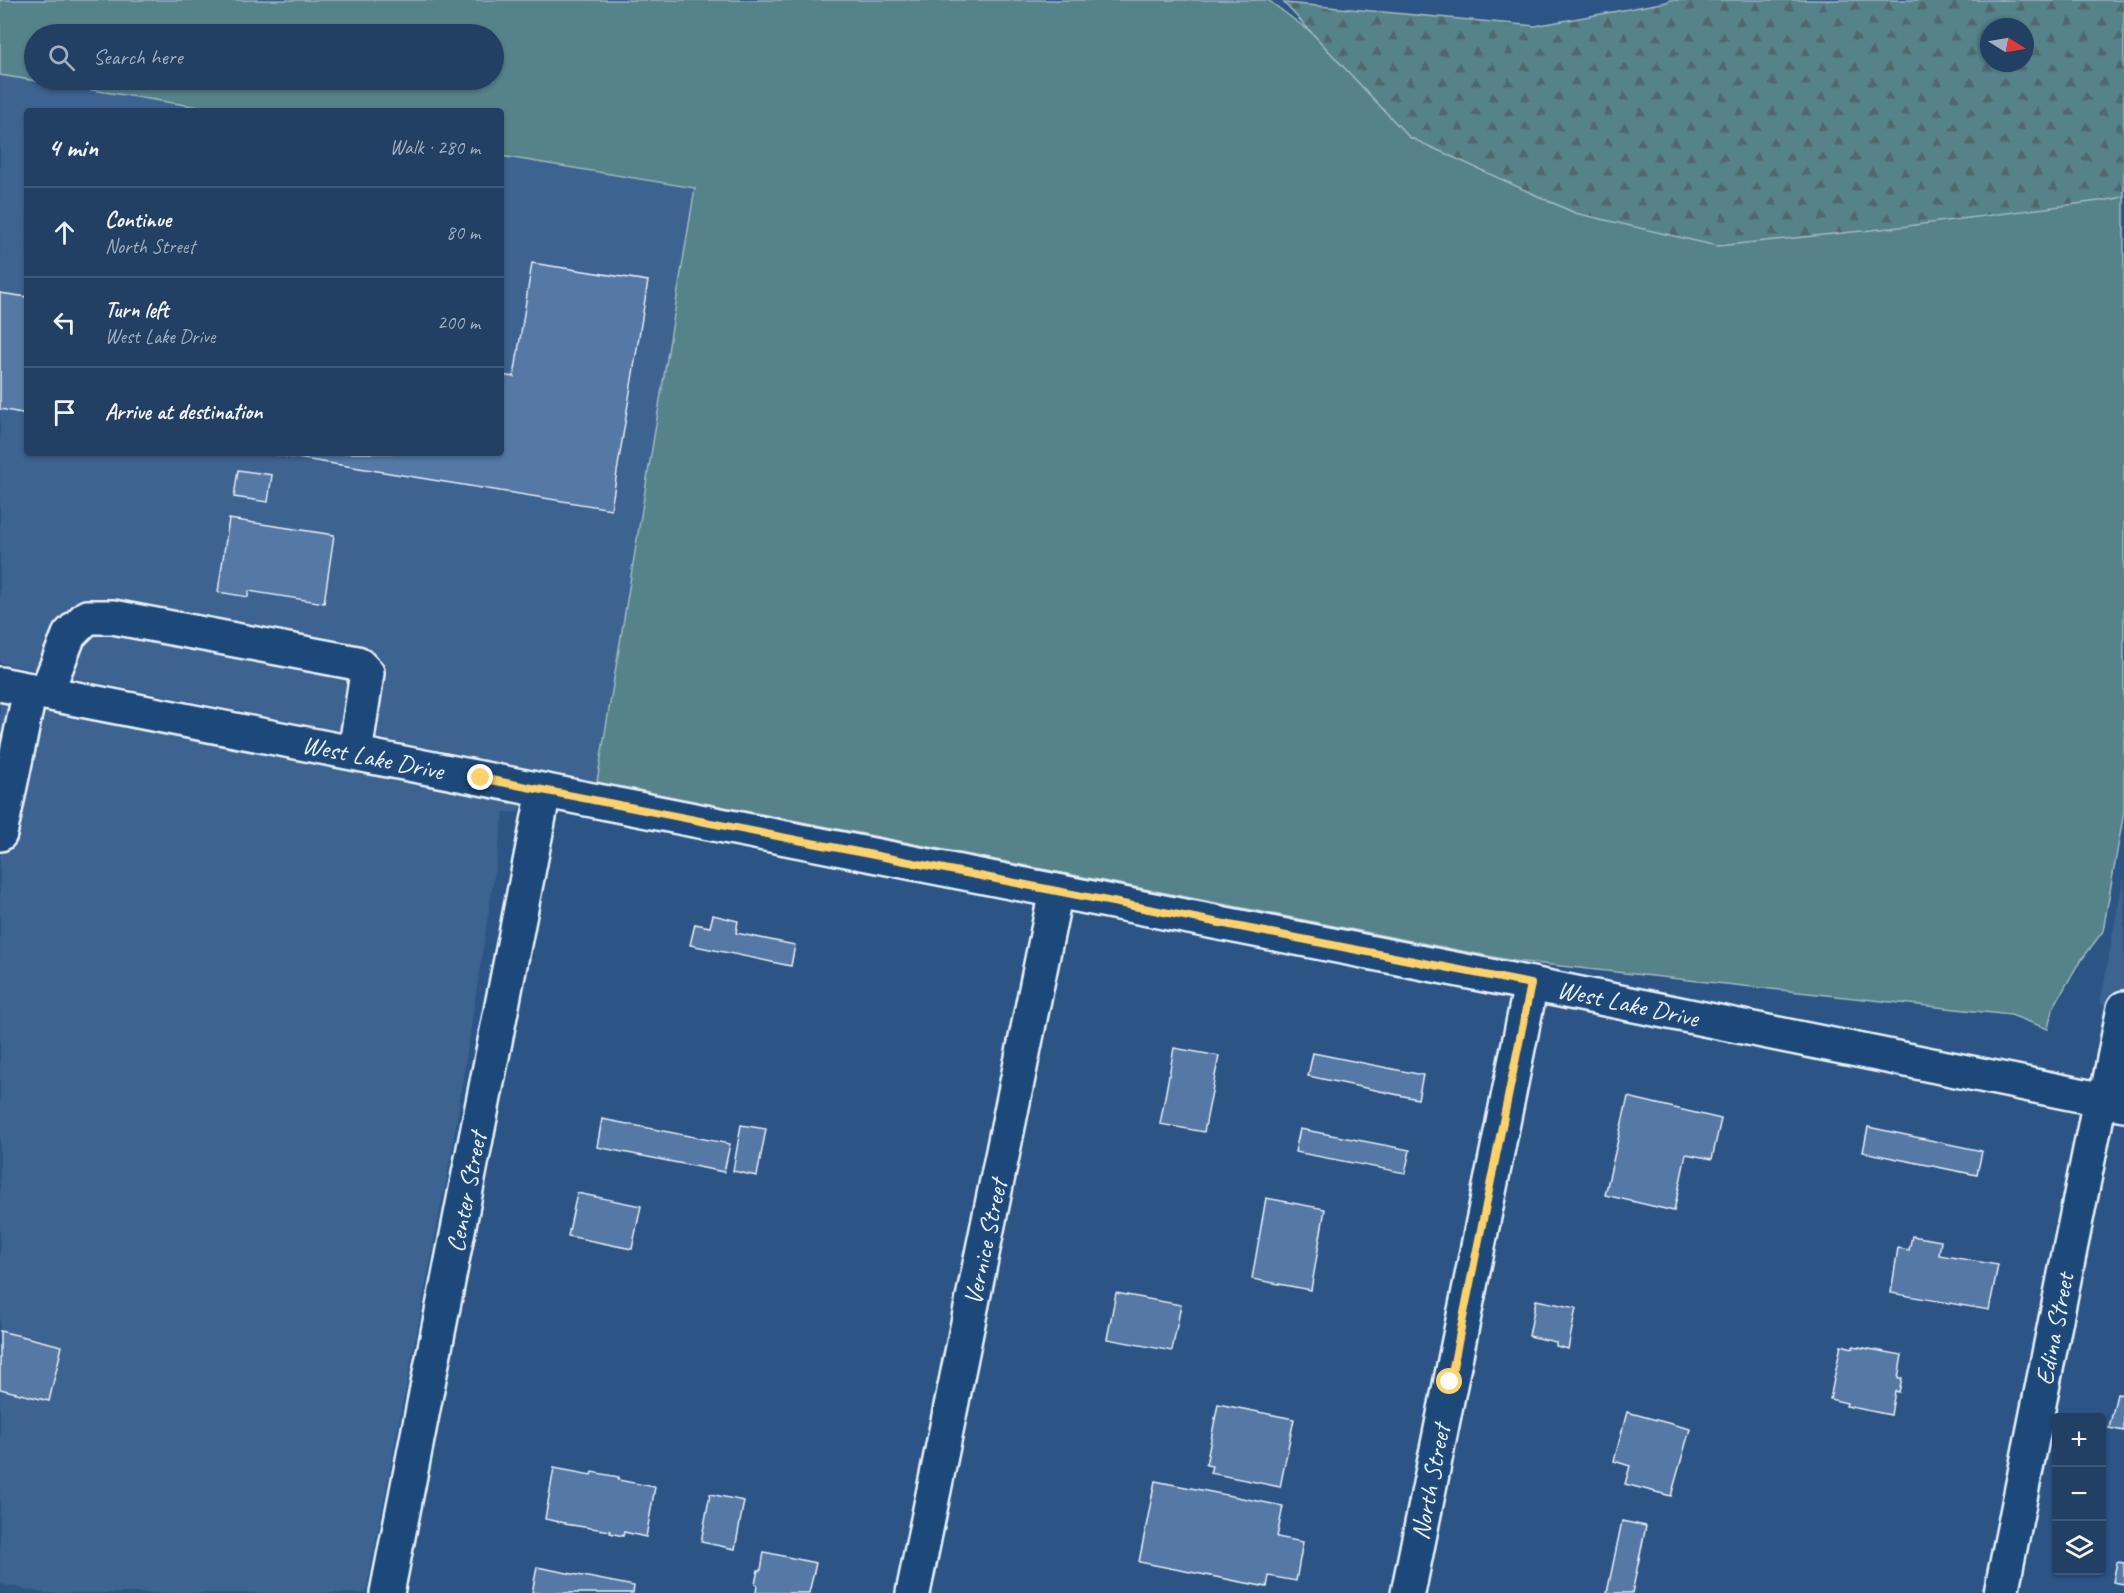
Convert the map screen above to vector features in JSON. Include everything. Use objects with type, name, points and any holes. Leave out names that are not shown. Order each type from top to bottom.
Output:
[{"type":"street","points":[[0,834],[25,689],[69,634],[87,618],[113,617],[357,663],[367,673],[355,753]]},
{"type":"street","name":"West Lake Drive","points":[[25,689],[1531,984],[2110,1101]]},
{"type":"street","name":"Center Street","points":[[387,1593],[544,791]]},
{"type":"street","name":"Vernice Street","points":[[913,1593],[1056,891]]},
{"type":"street","name":"North Street","points":[[1407,1593],[1531,984]]},
{"type":"street","name":"Edina Street","points":[[2001,1593],[2110,1101],[2124,1008]]},
{"type":"shaded area","points":[[0,75],[24,79],[24,90],[93,90],[204,108],[24,108],[24,456],[504,456],[504,156],[695,188],[597,782],[0,663]]},
{"type":"shaded area","points":[[0,702],[520,805],[519,812],[504,812],[452,1150],[366,1593],[44,1593],[0,1584]]},
{"type":"shaded area","points":[[2124,874],[2124,1009],[2100,1004]]},
{"type":"green space","points":[[0,0],[1268,0],[1312,33],[1409,137],[1575,213],[2114,199],[2124,196],[2124,812],[2103,931],[2077,966],[2052,1010],[2048,1029],[2011,1015],[1514,961],[597,782],[695,188],[504,156],[504,108],[204,108],[93,90],[504,90],[504,24],[24,24],[24,79],[0,75]]},
{"type":"green space","points":[[1669,0],[2124,0],[2124,196],[1900,227],[1717,246],[1575,213],[1409,137],[1284,3],[1535,26]]},
{"type":"building","points":[[532,263],[648,281],[611,509],[285,456],[504,456],[504,375],[514,377]]},
{"type":"building","points":[[0,293],[24,297],[24,413],[0,409]]},
{"type":"building","points":[[238,470],[272,475],[268,502],[234,497]]},
{"type":"building","points":[[229,519],[334,535],[324,603],[249,591],[248,597],[218,592]]},
{"type":"building","points":[[713,915],[738,921],[736,933],[795,945],[791,966],[690,945],[695,924],[710,927]]},
{"type":"building","points":[[1174,1048],[1219,1056],[1204,1132],[1160,1124]]},
{"type":"building","points":[[1313,1053],[1423,1075],[1418,1099],[1308,1076]]},
{"type":"building","points":[[1628,1097],[1721,1119],[1712,1159],[1686,1154],[1674,1211],[1605,1195]]},
{"type":"building","points":[[602,1119],[730,1144],[724,1172],[597,1147]]},
{"type":"building","points":[[741,1125],[766,1129],[757,1176],[733,1171]]},
{"type":"building","points":[[1868,1127],[1982,1151],[1977,1175],[1863,1152]]},
{"type":"building","points":[[1300,1129],[1410,1150],[1405,1173],[1295,1152]]},
{"type":"building","points":[[577,1193],[641,1206],[632,1249],[568,1236]]},
{"type":"building","points":[[1266,1198],[1325,1209],[1311,1290],[1252,1279]]},
{"type":"building","points":[[1912,1236],[1941,1241],[1939,1255],[1998,1265],[1989,1310],[1891,1293],[1898,1248],[1909,1250]]},
{"type":"building","points":[[1116,1293],[1181,1305],[1172,1351],[1107,1339]]},
{"type":"building","points":[[1536,1300],[1576,1308],[1568,1349],[1556,1346],[1556,1342],[1529,1336]]},
{"type":"building","points":[[0,1331],[62,1346],[49,1401],[0,1389]]},
{"type":"building","points":[[1841,1345],[1902,1355],[1898,1378],[1902,1378],[1899,1392],[1895,1391],[1891,1415],[1846,1406],[1847,1403],[1830,1399]]},
{"type":"building","points":[[2117,1394],[2124,1395],[2124,1431],[2109,1428]]},
{"type":"building","points":[[1218,1404],[1294,1419],[1280,1487],[1210,1473],[1212,1466],[1206,1465]]},
{"type":"building","points":[[1627,1412],[1690,1429],[1671,1496],[1625,1484],[1630,1466],[1614,1461]]},
{"type":"building","points":[[554,1468],[591,1475],[592,1472],[619,1477],[618,1480],[655,1487],[646,1537],[624,1532],[623,1536],[610,1533],[611,1531],[545,1519]]},
{"type":"building","points":[[1155,1481],[1283,1506],[1277,1537],[1303,1542],[1296,1581],[1269,1576],[1267,1587],[1139,1562]]},
{"type":"building","points":[[710,1494],[744,1501],[735,1549],[701,1542]]},
{"type":"building","points":[[1622,1521],[1646,1526],[1632,1593],[1607,1593]]},
{"type":"building","points":[[764,1552],[816,1563],[809,1593],[756,1593],[757,1585],[755,1584],[758,1570],[761,1570]]},
{"type":"building","points":[[2117,1562],[2124,1563],[2124,1584],[2113,1582]]},
{"type":"building","points":[[537,1567],[634,1586],[633,1593],[532,1593]]},
{"type":"route","points":[[481,778],[1531,984],[1450,1382]]}]
